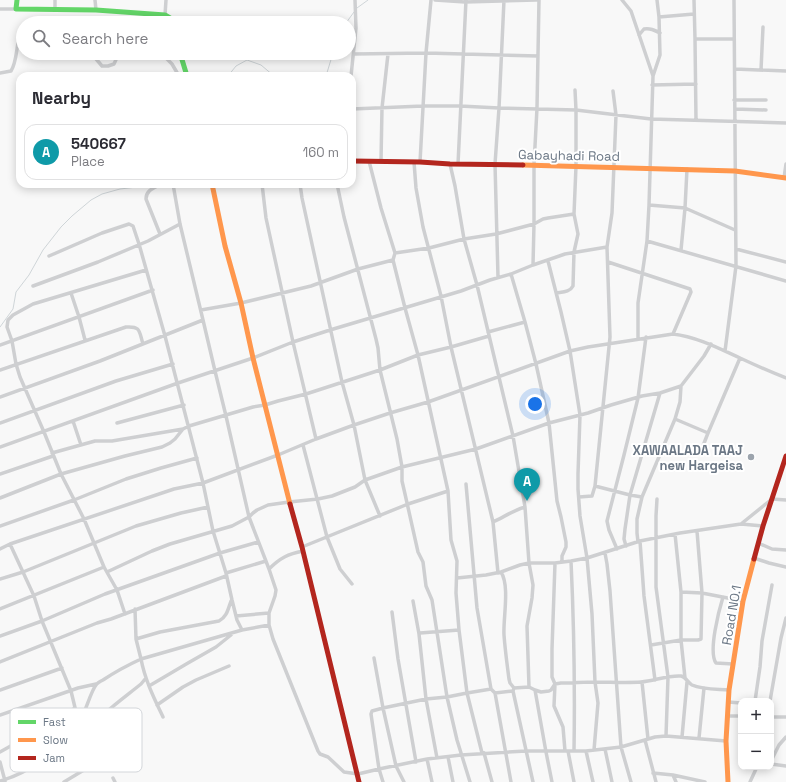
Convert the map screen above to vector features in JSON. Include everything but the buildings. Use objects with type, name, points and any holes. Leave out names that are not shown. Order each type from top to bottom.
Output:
[{"type":"main road","points":[[17,0],[16,9],[96,10],[165,15]]},
{"type":"main road","points":[[182,60],[186,72]]},
{"type":"main road","name":"Gabayhadi Road","points":[[356,161],[687,168],[735,171],[785,178]]},
{"type":"main road","points":[[213,188],[225,246],[241,303],[253,358],[302,549],[359,782]]},
{"type":"main road","name":"Road NO.1","points":[[728,782],[726,741],[728,702],[743,601],[763,526],[786,456]]},
{"type":"street","points":[[55,0],[55,10]]},
{"type":"street","points":[[95,0],[96,10]]},
{"type":"street","points":[[165,15],[166,0]]},
{"type":"street","points":[[355,0],[356,16]]},
{"type":"street","points":[[420,162],[426,54],[431,0]]},
{"type":"street","points":[[435,0],[536,0]]},
{"type":"street","points":[[533,265],[534,165],[537,108],[539,0]]},
{"type":"street","points":[[622,0],[631,11],[653,76]]},
{"type":"street","points":[[638,339],[638,303],[647,240],[649,206],[652,85],[653,76],[660,55],[660,17],[657,0]]},
{"type":"street","points":[[694,0],[696,120]]},
{"type":"street","points":[[725,351],[736,266],[734,0]]},
{"type":"street","points":[[458,164],[465,1]]},
{"type":"street","points":[[498,277],[495,164],[504,1]]},
{"type":"street","points":[[0,9],[16,9]]},
{"type":"street","points":[[660,17],[694,14]]},
{"type":"street","points":[[761,70],[763,26]]},
{"type":"street","points":[[639,35],[644,29],[653,29],[660,32]]},
{"type":"street","points":[[695,39],[734,39]]},
{"type":"street","points":[[356,54],[538,56]]},
{"type":"street","points":[[381,161],[382,108],[388,54]]},
{"type":"street","points":[[0,73],[11,71],[16,55]]},
{"type":"street","points":[[97,60],[102,66],[108,66],[114,64],[116,60]]},
{"type":"street","points":[[168,60],[177,72]]},
{"type":"street","points":[[352,72],[353,60]]},
{"type":"street","points":[[735,69],[786,71]]},
{"type":"street","points":[[652,85],[696,84]]},
{"type":"street","points":[[557,293],[572,289],[574,252],[578,234],[574,214],[576,166],[575,90]]},
{"type":"street","points":[[579,497],[592,496],[595,486],[609,343],[607,247],[612,213],[616,115],[613,91]]},
{"type":"street","points":[[734,100],[766,100]]},
{"type":"street","points":[[356,109],[423,106],[537,108],[576,110],[651,118],[786,123]]},
{"type":"street","points":[[734,109],[766,110]]},
{"type":"street","points":[[369,161],[395,254],[393,260],[418,355],[448,491],[451,540],[457,561],[456,593],[467,693],[492,782]]},
{"type":"street","points":[[414,162],[420,212],[476,449],[492,522],[500,572],[504,580],[504,633],[509,679],[514,689],[533,782]]},
{"type":"street","points":[[450,164],[464,239],[513,436],[525,507],[529,562],[533,585],[527,626],[529,687]]},
{"type":"street","points":[[785,178],[786,164]]},
{"type":"street","points":[[681,250],[687,168]]},
{"type":"street","points":[[153,188],[149,190],[146,195],[146,200],[160,234]]},
{"type":"street","points":[[174,188],[180,224],[249,517],[276,590],[269,613],[269,625],[272,639],[318,753],[328,757],[344,772],[358,774],[448,756],[483,753],[586,751],[621,747],[646,739],[666,736],[726,741]]},
{"type":"street","points":[[262,188],[266,218],[316,439]]},
{"type":"street","points":[[301,188],[342,382],[354,425],[366,480],[380,516]]},
{"type":"street","points":[[338,188],[378,348],[380,370],[402,467],[402,481],[418,552],[423,562],[426,586],[432,600],[447,697],[461,755],[470,782]]},
{"type":"street","points":[[649,206],[685,208],[736,230]]},
{"type":"street","points":[[395,254],[429,248],[464,239],[496,234],[534,224],[543,219],[574,214]]},
{"type":"street","points":[[49,256],[102,233],[129,224],[133,226],[173,364],[203,483],[213,531],[226,574],[236,616],[242,630]]},
{"type":"street","points":[[33,286],[98,262],[148,241],[180,224]]},
{"type":"street","points":[[647,240],[786,282]]},
{"type":"street","points":[[0,447],[178,383],[253,358],[293,342],[405,308],[510,274],[565,254],[607,247]]},
{"type":"street","points":[[736,249],[786,262]]},
{"type":"street","points":[[201,310],[241,303],[282,293],[320,283],[358,269],[393,260]]},
{"type":"street","points":[[548,261],[557,293],[570,352],[580,415],[578,474],[580,516],[587,558],[598,709],[594,750]]},
{"type":"street","points":[[608,262],[691,290],[673,334]]},
{"type":"street","points":[[126,614],[117,590],[104,567],[84,519],[60,474],[18,372],[12,341],[7,327],[8,320],[13,315],[33,304],[146,270]]},
{"type":"street","points":[[510,274],[536,364],[549,423],[557,501],[566,542],[562,562]]},
{"type":"street","points":[[0,345],[152,290]]},
{"type":"street","points":[[71,293],[85,340]]},
{"type":"street","points":[[0,397],[100,362],[203,320]]},
{"type":"street","points":[[0,474],[95,441],[112,441],[183,429],[253,407],[306,394],[380,370],[418,355],[451,347],[525,322]]},
{"type":"street","points":[[0,370],[85,340],[126,328],[134,327],[139,330],[143,344]]},
{"type":"street","points":[[0,549],[10,544],[174,489],[203,483],[354,425],[428,402],[588,347],[673,334],[683,335],[710,344],[786,378]]},
{"type":"street","points":[[617,549],[607,522],[638,398],[646,338]]},
{"type":"street","points":[[655,680],[637,533],[637,519],[642,497],[675,419],[680,402],[681,386],[704,356],[710,344]]},
{"type":"street","points":[[701,451],[740,358]]},
{"type":"street","points":[[0,423],[116,381],[173,364]]},
{"type":"street","points":[[107,572],[170,544],[232,526],[249,517],[262,507],[268,505],[332,496],[355,487],[366,480],[402,467],[476,449],[549,423],[588,414],[603,408],[681,386]]},
{"type":"street","points":[[626,546],[624,534],[630,495],[660,393]]},
{"type":"street","points":[[117,424],[184,405]]},
{"type":"street","points":[[675,419],[708,433]]},
{"type":"street","points":[[72,421],[82,445]]},
{"type":"street","points":[[0,498],[60,474],[162,447],[175,439],[183,429]]},
{"type":"street","points":[[303,445],[327,537],[340,569],[352,584]]},
{"type":"street","points":[[0,526],[74,500],[126,479],[197,458]]},
{"type":"street","points":[[466,484],[477,608],[491,689],[495,693],[511,782]]},
{"type":"street","points":[[595,486],[642,497]]},
{"type":"street","points":[[269,569],[280,559],[327,537],[408,504],[448,491]]},
{"type":"street","points":[[658,499],[656,516],[656,587],[668,677],[666,736]]},
{"type":"street","points":[[740,524],[772,499],[786,500]]},
{"type":"street","points":[[0,579],[23,572],[136,526],[208,507]]},
{"type":"street","points":[[492,522],[515,510],[525,507]]},
{"type":"street","points":[[457,578],[500,572],[529,562],[571,562],[656,537],[740,524],[763,526]]},
{"type":"street","points":[[651,645],[681,640],[700,639],[702,593],[696,531]]},
{"type":"street","points":[[675,534],[681,592],[681,640],[686,680],[682,737]]},
{"type":"street","points":[[0,636],[42,621],[105,594],[220,553],[258,542]]},
{"type":"street","points":[[758,543],[772,549],[786,550]]},
{"type":"street","points":[[10,544],[34,596],[42,621],[71,691],[75,708]]},
{"type":"street","points":[[605,553],[610,591],[616,682],[620,715],[621,747],[631,782]]},
{"type":"street","points":[[754,558],[786,567]]},
{"type":"street","points":[[0,662],[226,574],[266,561]]},
{"type":"street","points":[[571,562],[575,683],[574,751]]},
{"type":"street","points":[[555,563],[552,649],[552,677],[555,684],[554,706],[563,727],[574,782]]},
{"type":"street","points":[[0,609],[104,567]]},
{"type":"street","points":[[755,698],[763,635],[772,585]]},
{"type":"street","points":[[681,592],[702,593],[743,601]]},
{"type":"street","points":[[723,597],[717,619],[713,645],[713,659],[716,663],[733,664]]},
{"type":"street","points":[[136,639],[160,632],[222,620],[227,614],[232,600]]},
{"type":"street","points":[[413,601],[419,634],[426,699],[437,758]]},
{"type":"street","points":[[135,609],[136,639],[141,659],[146,678],[162,716]]},
{"type":"street","points":[[392,612],[397,655],[416,762]]},
{"type":"street","points":[[236,616],[269,613]]},
{"type":"street","points":[[771,698],[786,618]]},
{"type":"street","points":[[21,708],[96,684],[141,659],[233,634],[242,630],[269,625]]},
{"type":"street","points":[[419,634],[459,630]]},
{"type":"street","points":[[149,686],[216,647],[233,634]]},
{"type":"street","points":[[374,658],[396,766],[404,782]]},
{"type":"street","points":[[157,705],[190,684],[229,666]]},
{"type":"street","points":[[0,690],[62,668]]},
{"type":"street","points":[[495,693],[529,687],[541,692],[549,691],[555,684],[642,682],[682,676],[692,685],[704,688],[729,690]]},
{"type":"street","points":[[112,708],[141,684],[146,678]]},
{"type":"street","points":[[642,682],[646,739],[656,782]]},
{"type":"street","points":[[85,708],[96,684]]},
{"type":"street","points":[[699,738],[704,688]]},
{"type":"street","points":[[382,782],[371,714],[372,711],[426,699],[447,697],[491,689]]},
{"type":"street","points":[[535,690],[552,782]]},
{"type":"street","points":[[728,702],[738,703]]},
{"type":"street","points":[[0,715],[10,712]]},
{"type":"street","points":[[727,716],[738,716]]},
{"type":"street","points":[[774,717],[786,717]]},
{"type":"street","points":[[774,755],[779,745],[786,737]]},
{"type":"street","points":[[0,752],[10,746]]},
{"type":"street","points":[[605,749],[612,782]]},
{"type":"street","points":[[586,751],[593,782]]},
{"type":"street","points":[[448,756],[453,782]]},
{"type":"street","points":[[427,759],[432,782]]},
{"type":"street","points":[[0,762],[5,781]]},
{"type":"street","points":[[774,764],[786,766]]},
{"type":"street","points":[[750,782],[756,770]]},
{"type":"street","points":[[0,781],[5,781],[22,772]]},
{"type":"street","points":[[64,782],[81,772]]},
{"type":"street","points":[[653,773],[673,775],[705,782]]},
{"type":"street","points":[[673,775],[676,782]]},
{"type":"waterway","points":[[357,8],[368,0]]},
{"type":"waterway","points":[[351,16],[354,12]]},
{"type":"waterway","points":[[231,72],[236,66],[247,60]]},
{"type":"waterway","points":[[247,60],[261,65],[269,72]]},
{"type":"waterway","points":[[327,72],[331,60]]},
{"type":"waterway","points":[[0,327],[13,309],[16,292],[29,275],[43,250],[61,227],[91,200],[102,194],[128,188]]},
{"type":"traffic: fast","points":[[17,0],[16,9],[96,10],[167,16]]},
{"type":"traffic: fast","points":[[182,60],[186,72]]},
{"type":"traffic: slow","points":[[523,165],[735,171],[786,178]]},
{"type":"traffic: slow","points":[[213,188],[225,246],[241,303],[253,358],[290,504]]},
{"type":"traffic: slow","points":[[728,782],[726,741],[729,690],[743,601],[754,559]]},
{"type":"traffic: jam","points":[[356,161],[523,165]]},
{"type":"traffic: jam","points":[[754,559],[786,456]]},
{"type":"traffic: jam","points":[[290,504],[302,547],[359,782]]},
{"type":"place","name":"XAWAALADA TAAJ new Hargeisa","points":[[751,457]]},
{"type":"place","name":"540667","points":[[527,501]]}]
